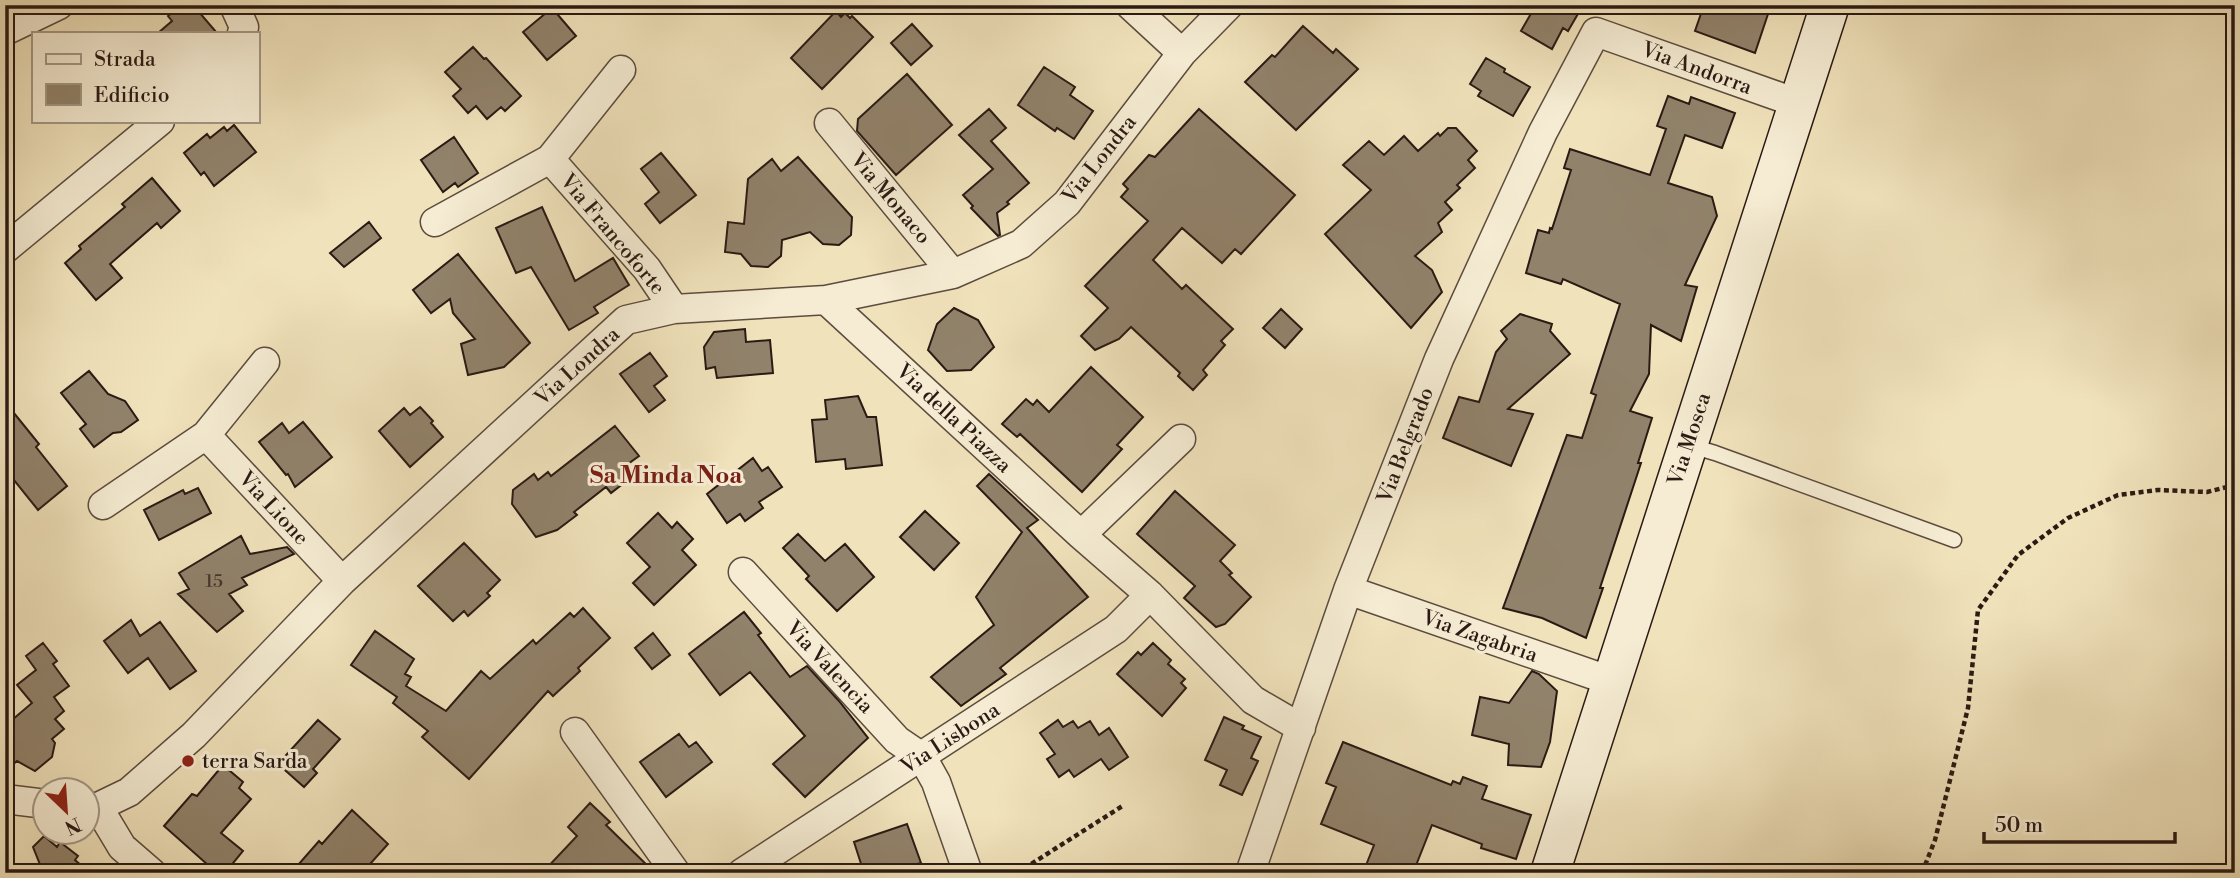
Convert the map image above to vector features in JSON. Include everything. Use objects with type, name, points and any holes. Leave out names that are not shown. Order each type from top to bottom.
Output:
[{"type":"street","points":[[5,31],[59,5]]},
{"type":"street","points":[[234,5],[244,27],[242,32]]},
{"type":"street","points":[[1129,5],[1182,53]]},
{"type":"street","name":"Via Londra","points":[[102,803],[130,792],[194,735],[342,581],[626,320],[674,309],[826,300],[953,274],[1021,244],[1068,203],[1182,53],[1229,5]]},
{"type":"street","name":"Via Mosca","points":[[1550,873],[1830,5]]},
{"type":"street","name":"Via Andorra","points":[[1596,32],[1797,103]]},
{"type":"street","name":"Via Belgrado","points":[[1250,873],[1348,590],[1439,359],[1543,132],[1596,32]]},
{"type":"street","name":"Via Francoforte","points":[[435,222],[550,159],[621,70]]},
{"type":"street","points":[[5,249],[159,122]]},
{"type":"street","name":"Via Monaco","points":[[829,123],[953,274]]},
{"type":"street","name":"Via Francoforte","points":[[550,159],[647,269],[674,309]]},
{"type":"street","name":"Via della Piazza","points":[[826,300],[1150,595],[1253,700],[1301,728]]},
{"type":"street","points":[[103,505],[206,435],[265,362]]},
{"type":"street","name":"Via Lione","points":[[206,435],[342,581]]},
{"type":"street","points":[[1081,535],[1181,439]]},
{"type":"street","name":"Via Valencia","points":[[743,572],[897,740],[922,757]]},
{"type":"street","name":"Via Zagabria","points":[[1348,590],[1611,681]]},
{"type":"street","name":"Via Lisbona","points":[[742,873],[1116,629],[1150,595]]},
{"type":"street","points":[[575,733],[676,873]]},
{"type":"street","points":[[922,757],[936,782],[968,873]]},
{"type":"street","points":[[5,799],[32,802]]},
{"type":"street","points":[[102,819],[122,847],[152,873]]},
{"type":"lane","points":[[1687,444],[1954,540]]},
{"type":"path","points":[[1922,873],[1935,840],[1968,708],[1978,610],[2018,555],[2068,518],[2118,495],[2158,491],[2207,492],[2235,485]]},
{"type":"path","points":[[1017,873],[1124,805]]},
{"type":"building","points":[[180,5],[193,5],[216,32],[159,32],[172,21],[168,16]]},
{"type":"building","points":[[1525,5],[1576,5],[1574,9],[1579,12],[1568,31],[1563,28],[1552,49],[1521,31],[1533,10]]},
{"type":"building","points":[[1704,5],[1771,5],[1755,53],[1695,31]]},
{"type":"building","points":[[552,8],[576,36],[547,60],[523,32]]},
{"type":"building","points":[[836,11],[841,17],[845,13],[850,18],[852,16],[873,37],[822,89],[791,58]]},
{"type":"building","points":[[912,24],[932,46],[911,65],[891,43]]},
{"type":"building","points":[[1303,26],[1333,53],[1336,49],[1358,69],[1296,130],[1245,82],[1272,55],[1275,57]]},
{"type":"building","points":[[473,47],[521,96],[505,111],[501,107],[487,119],[476,106],[468,113],[453,96],[461,89],[445,72]]},
{"type":"building","points":[[1486,58],[1530,87],[1513,116],[1478,96],[1481,91],[1470,84]]},
{"type":"building","points":[[1044,67],[1075,87],[1070,95],[1093,111],[1074,139],[1057,128],[1055,131],[1018,105]]},
{"type":"building","points":[[907,74],[952,125],[896,175],[857,131],[858,119]]},
{"type":"building","points":[[1668,96],[1689,104],[1691,97],[1735,113],[1722,148],[1685,135],[1668,183],[1712,197],[1717,216],[1685,285],[1697,287],[1681,341],[1651,325],[1649,374],[1630,411],[1652,418],[1638,463],[1641,463],[1586,638],[1542,618],[1503,608],[1567,435],[1582,438],[1596,395],[1591,393],[1620,304],[1563,279],[1561,284],[1526,273],[1538,230],[1549,233],[1550,228],[1552,229],[1571,170],[1564,168],[1570,149],[1650,175],[1666,129],[1657,126]]},
{"type":"building","points":[[989,109],[1006,128],[991,141],[1029,183],[997,213],[998,236],[971,208],[973,206],[963,195],[993,169],[959,135]]},
{"type":"building","points":[[1199,109],[1295,195],[1241,254],[1235,249],[1222,263],[1182,228],[1153,260],[1182,289],[1186,285],[1233,329],[1221,341],[1225,345],[1203,370],[1207,375],[1193,390],[1178,376],[1180,373],[1131,327],[1119,339],[1095,350],[1081,336],[1108,308],[1085,286],[1148,221],[1121,197],[1128,189],[1123,184],[1149,155],[1155,157]]},
{"type":"building","points":[[234,125],[256,152],[214,186],[204,172],[201,175],[184,153],[207,134],[210,138],[224,127],[227,131]]},
{"type":"building","points":[[1448,128],[1456,128],[1477,151],[1468,160],[1475,168],[1457,185],[1460,188],[1445,202],[1452,210],[1438,223],[1442,232],[1415,256],[1432,270],[1442,292],[1411,328],[1325,234],[1371,190],[1343,165],[1369,141],[1384,155],[1404,136],[1418,151],[1438,133],[1440,136]]},
{"type":"building","points":[[454,137],[478,173],[458,187],[455,183],[443,192],[421,160]]},
{"type":"building","points":[[661,153],[696,195],[660,223],[645,204],[659,192],[641,169]]},
{"type":"building","points":[[798,157],[852,217],[851,235],[839,245],[823,244],[810,232],[782,240],[781,256],[768,267],[751,266],[741,254],[725,252],[728,222],[744,224],[748,179],[772,159],[781,171]]},
{"type":"building","points":[[152,178],[180,211],[161,228],[157,223],[110,264],[122,278],[96,300],[65,263],[81,249],[79,246],[125,207],[122,204]]},
{"type":"building","points":[[542,207],[575,281],[613,258],[629,285],[594,307],[598,313],[569,330],[531,267],[516,273],[496,228]]},
{"type":"building","points":[[369,222],[381,238],[344,267],[330,253]]},
{"type":"building","points":[[458,254],[530,343],[504,367],[468,375],[461,344],[475,339],[453,313],[450,299],[431,313],[413,290]]},
{"type":"building","points":[[954,308],[978,320],[994,347],[971,370],[947,371],[928,350],[937,324]]},
{"type":"building","points":[[1281,309],[1302,329],[1285,348],[1263,328]]},
{"type":"building","points":[[1520,314],[1552,324],[1550,331],[1570,354],[1508,409],[1533,414],[1511,466],[1443,438],[1459,397],[1479,402],[1496,352],[1507,339],[1501,331]]},
{"type":"building","points":[[745,329],[746,342],[770,340],[773,373],[717,378],[715,367],[706,369],[704,347],[714,332]]},
{"type":"building","points":[[650,353],[667,376],[654,386],[665,400],[649,412],[620,374]]},
{"type":"building","points":[[1091,367],[1143,417],[1117,445],[1122,449],[1082,492],[1020,434],[1017,437],[1002,424],[1026,399],[1033,405],[1037,400],[1049,412]]},
{"type":"building","points":[[89,371],[108,394],[125,401],[138,420],[94,447],[80,429],[86,424],[61,393]]},
{"type":"building","points":[[858,396],[867,417],[876,417],[882,465],[846,469],[845,459],[816,462],[812,420],[827,419],[825,400]]},
{"type":"building","points":[[5,402],[39,444],[36,447],[67,486],[38,510],[5,469]]},
{"type":"building","points":[[420,407],[443,437],[410,467],[379,431],[404,408],[410,415]]},
{"type":"building","points":[[303,422],[332,457],[295,487],[288,474],[286,475],[259,442],[282,423],[289,433]]},
{"type":"building","points":[[615,426],[639,456],[621,469],[629,479],[611,493],[606,487],[574,512],[577,515],[557,530],[536,537],[512,504],[513,490],[534,474],[538,480],[548,472],[551,476]]},
{"type":"building","points":[[753,458],[762,471],[768,467],[782,487],[759,502],[763,508],[745,521],[740,514],[727,523],[707,494]]},
{"type":"building","points":[[989,474],[1038,520],[1027,528],[1088,597],[1000,668],[1006,674],[961,706],[931,677],[994,625],[976,597],[1022,532],[977,486]]},
{"type":"building","points":[[198,488],[211,513],[159,540],[144,510],[183,490],[185,494]]},
{"type":"building","points":[[1175,491],[1235,545],[1220,561],[1232,573],[1229,575],[1251,597],[1225,624],[1216,627],[1184,598],[1195,586],[1137,534]]},
{"type":"building","points":[[925,511],[959,543],[934,570],[900,537]]},
{"type":"building","points":[[658,513],[672,528],[677,522],[693,539],[682,550],[696,565],[654,605],[633,583],[650,567],[627,543]]},
{"type":"building","points":[[798,534],[825,561],[845,544],[874,577],[837,611],[806,579],[809,576],[783,548]]},
{"type":"building","points":[[241,536],[250,554],[287,547],[294,554],[242,578],[247,585],[229,594],[243,611],[217,632],[178,594],[189,589],[179,573]]},
{"type":"building","points":[[464,543],[500,580],[487,593],[490,596],[468,616],[464,611],[453,621],[418,586]]},
{"type":"building","points":[[583,608],[610,638],[553,696],[548,691],[469,779],[422,737],[428,731],[393,703],[397,697],[351,665],[375,631],[414,659],[405,674],[411,677],[406,686],[446,711],[481,671],[490,679],[533,640],[536,644],[570,613],[574,617]]},
{"type":"building","points":[[744,612],[790,677],[807,666],[868,738],[805,797],[773,764],[805,736],[750,672],[720,695],[689,654]]},
{"type":"building","points":[[131,620],[140,636],[160,622],[196,671],[170,689],[148,658],[128,673],[104,641]]},
{"type":"building","points":[[653,633],[670,655],[652,669],[635,648]]},
{"type":"building","points":[[43,643],[57,661],[53,664],[69,686],[54,697],[64,711],[55,719],[64,729],[52,739],[55,743],[52,757],[35,771],[17,761],[5,771],[5,726],[32,703],[17,685],[36,670],[26,656]]},
{"type":"building","points":[[1153,643],[1171,660],[1168,664],[1185,679],[1181,683],[1186,688],[1162,716],[1117,674],[1138,652],[1141,655]]},
{"type":"building","points":[[1532,671],[1557,691],[1550,742],[1541,767],[1508,765],[1509,744],[1472,735],[1480,697],[1509,703]]},
{"type":"building","points":[[1224,717],[1261,737],[1251,758],[1258,761],[1242,795],[1220,785],[1227,770],[1205,760]]},
{"type":"building","points":[[318,720],[340,739],[313,769],[317,773],[304,787],[278,764]]},
{"type":"building","points":[[1058,720],[1063,727],[1073,721],[1078,728],[1090,721],[1099,735],[1109,728],[1128,757],[1109,770],[1101,759],[1074,777],[1069,770],[1059,777],[1047,759],[1055,754],[1040,733]]},
{"type":"building","points":[[679,734],[689,747],[696,742],[712,762],[666,797],[640,762]]},
{"type":"building","points":[[1343,742],[1451,785],[1453,781],[1460,784],[1463,777],[1487,786],[1482,799],[1531,815],[1516,859],[1481,848],[1482,844],[1432,825],[1413,873],[1363,873],[1374,845],[1321,824],[1336,787],[1326,783]]},
{"type":"building","points":[[223,765],[243,782],[239,788],[251,799],[221,833],[243,851],[225,873],[217,873],[164,826],[192,794],[197,796]]},
{"type":"building","points":[[590,803],[610,822],[606,825],[655,873],[542,873],[577,836],[568,827]]},
{"type":"building","points":[[352,810],[388,844],[362,873],[291,873],[319,841],[322,844]]},
{"type":"building","points":[[907,824],[921,863],[917,864],[920,873],[864,873],[854,842]]},
{"type":"building","points":[[65,846],[78,856],[75,860],[90,873],[46,873],[33,847]]},
{"type":"place","name":"terra Sarda","points":[[188,761]]},
{"type":"district","name":"Sa Minda Noa","points":[[666,475]]}]
